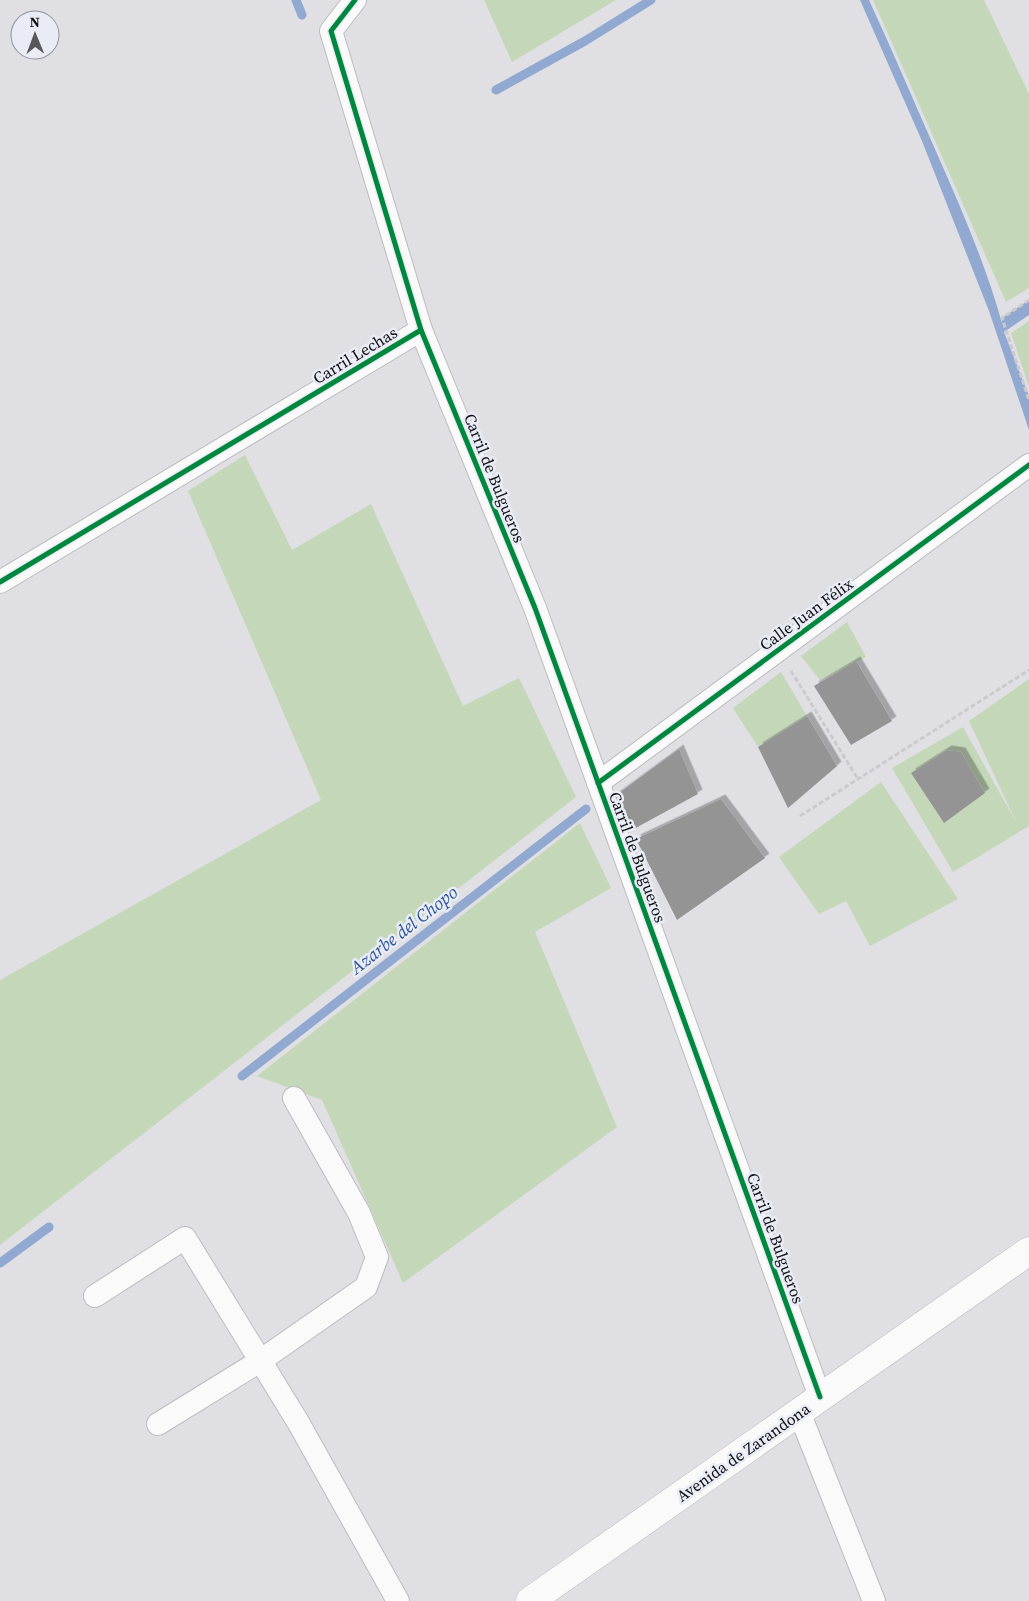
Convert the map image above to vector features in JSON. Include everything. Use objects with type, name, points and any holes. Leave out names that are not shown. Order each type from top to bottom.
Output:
[{"type":"street","name":"Carril Lechas","points":[[0,582],[421,330],[330,31],[355,0]]},
{"type":"street","name":"Carril de Bulgueros","points":[[421,330],[535,608],[598,783],[810,1405],[874,1601]]},
{"type":"street","name":"Calle Juan Félix","points":[[598,783],[1029,465]]},
{"type":"street","points":[[158,1424],[260,1361],[366,1287],[377,1257],[359,1213],[294,1098]]},
{"type":"street","points":[[95,1296],[185,1238],[298,1422],[398,1601]]},
{"type":"street","name":"Avenida de Zarandona","points":[[530,1601],[1029,1251]]},
{"type":"path","points":[[1029,300],[1002,318],[1029,400]]},
{"type":"path","points":[[778,650],[858,779]]},
{"type":"path","points":[[800,816],[1029,670]]},
{"type":"green space","points":[[484,0],[616,0],[512,62]]},
{"type":"green space","points":[[873,0],[984,0],[1029,94],[1029,288],[1006,302]]},
{"type":"green space","points":[[1029,321],[1029,387],[1011,333]]},
{"type":"green space","points":[[245,455],[292,550],[371,504],[463,706],[519,678],[576,797],[0,1245],[0,980],[321,800],[188,491]]},
{"type":"green space","points":[[847,622],[866,657],[820,680],[801,656]]},
{"type":"green space","points":[[781,672],[807,716],[758,747],[733,708]]},
{"type":"green space","points":[[1029,679],[1029,826],[953,872],[892,768],[963,727],[1016,822],[969,721]]},
{"type":"green space","points":[[881,782],[958,899],[870,946],[846,901],[819,914],[779,857]]},
{"type":"green space","points":[[580,823],[611,888],[535,932],[617,1127],[403,1283],[322,1100],[257,1076]]},
{"type":"water","points":[[860,0],[869,0],[895,58],[973,238],[989,280],[1002,323],[1002,318],[1029,300],[1029,315],[1004,332],[1029,396],[1029,430],[989,311],[922,141]]},
{"type":"building","points":[[856,661],[892,721],[851,745],[814,686]]},
{"type":"building","points":[[807,716],[837,766],[788,808],[758,747]]},
{"type":"building","points":[[679,749],[698,794],[632,830],[615,796]]},
{"type":"building","points":[[947,750],[961,752],[985,793],[944,823],[911,773]]},
{"type":"building","points":[[721,799],[765,858],[677,920],[636,839]]},
{"type":"waterway","points":[[296,0],[302,15]]},
{"type":"waterway","points":[[496,90],[585,41],[651,0]]},
{"type":"waterway","name":"Azarbe del Chopo","points":[[242,1076],[586,809]]},
{"type":"waterway","name":"Azarbe del Chopo","points":[[0,1263],[49,1227]]},
{"type":"cycle path","points":[[0,582],[421,330],[331,31],[355,0]]},
{"type":"cycle path","points":[[421,330],[535,608],[820,1397]]},
{"type":"cycle path","points":[[598,783],[1029,465]]}]
